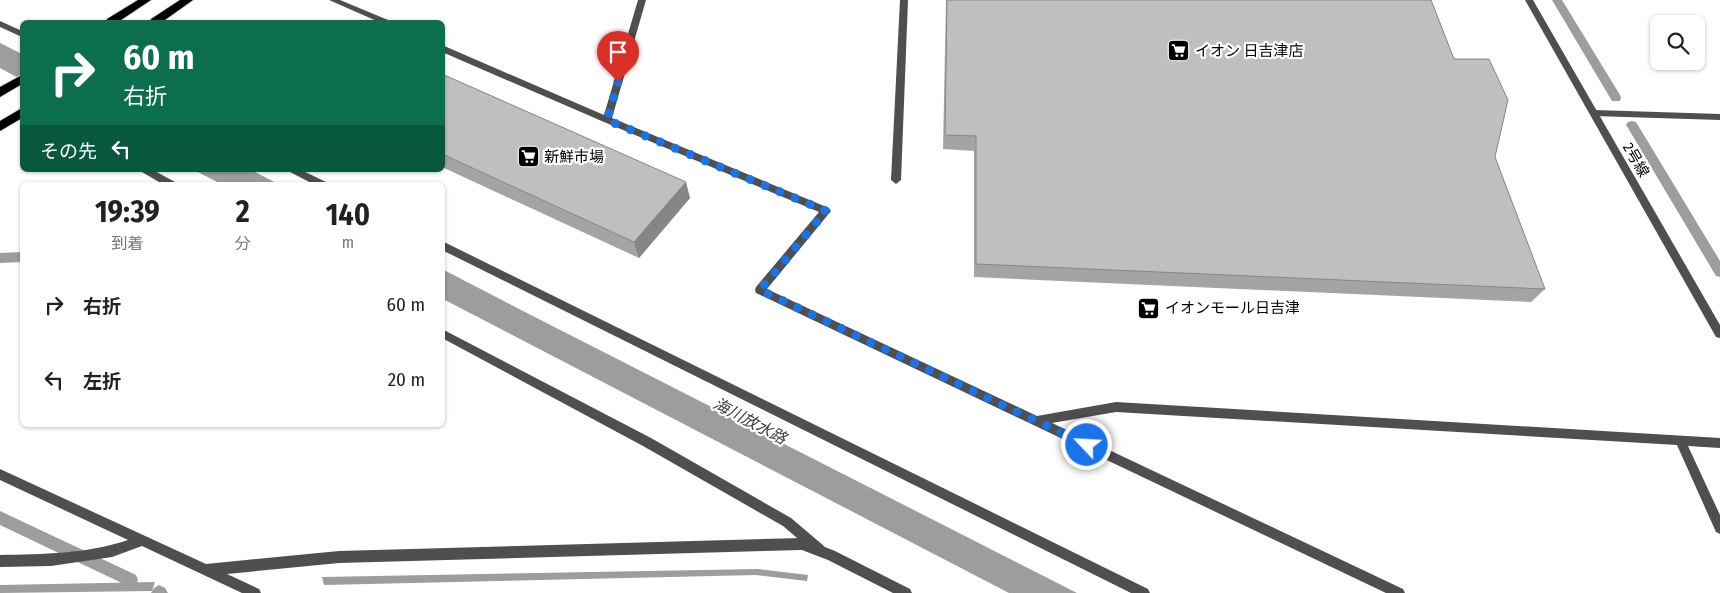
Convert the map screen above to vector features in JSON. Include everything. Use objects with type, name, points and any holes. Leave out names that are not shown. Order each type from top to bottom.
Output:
[{"type":"highway","points":[[114,20],[146,0]]},
{"type":"highway","points":[[158,20],[188,0]]},
{"type":"highway","points":[[1,93],[20,80]]},
{"type":"highway","points":[[0,127],[20,113]]},
{"type":"street","points":[[334,0],[380,20]]},
{"type":"street","points":[[607,120],[642,0]]},
{"type":"street","points":[[896,180],[904,0]]},
{"type":"street","name":"2号線","points":[[1529,0],[1720,334]]},
{"type":"street","points":[[0,24],[20,33]]},
{"type":"street","points":[[445,49],[607,120],[826,211],[760,290],[1399,593]]},
{"type":"street","points":[[1594,113],[1720,117]]},
{"type":"street","points":[[149,172],[167,182]]},
{"type":"street","points":[[297,172],[317,182]]},
{"type":"street","points":[[445,246],[1144,593]]},
{"type":"street","points":[[445,335],[647,442],[787,522],[822,551]]},
{"type":"street","points":[[1036,421],[1116,407],[1720,443]]},
{"type":"street","points":[[1680,441],[1720,528]]},
{"type":"street","points":[[0,474],[140,541],[255,593]]},
{"type":"street","points":[[0,561],[52,560],[95,554],[112,551],[140,541]]},
{"type":"street","points":[[204,570],[340,557],[802,544],[822,551],[906,593]]},
{"type":"shaded area","points":[[0,43],[20,53],[20,79],[0,68]]},
{"type":"shaded area","points":[[198,172],[255,172],[274,182],[217,182]]},
{"type":"shaded area","points":[[445,271],[1077,593],[1009,593],[445,300]]},
{"type":"shaded area","points":[[758,569],[808,575],[807,581],[756,575],[324,585],[322,577]]},
{"type":"shaded area","points":[[155,582],[152,591],[0,593],[0,585]]},
{"type":"building","points":[[947,0],[1431,0],[1454,59],[1489,59],[1508,100],[1495,157],[1545,289],[976,264],[976,136],[945,135]]},
{"type":"building","points":[[445,75],[686,182],[634,242],[445,155]]},
{"type":"waterway","points":[[1557,0],[1616,98]]},
{"type":"waterway","points":[[1632,125],[1720,272]]},
{"type":"waterway","points":[[0,258],[20,257]]},
{"type":"waterway","points":[[0,518],[131,580]]},
{"type":"place","name":"イオン 日吉津店","points":[[1179,51]]},
{"type":"place","name":"新鮮市場","points":[[528,157]]},
{"type":"place","name":"イオンモール日吉津","points":[[1149,308]]},
{"type":"route","points":[[618,82],[607,120],[826,211],[760,290],[1087,445]]},
{"type":"water label","name":"海川放水路","points":[[750,421]]}]
